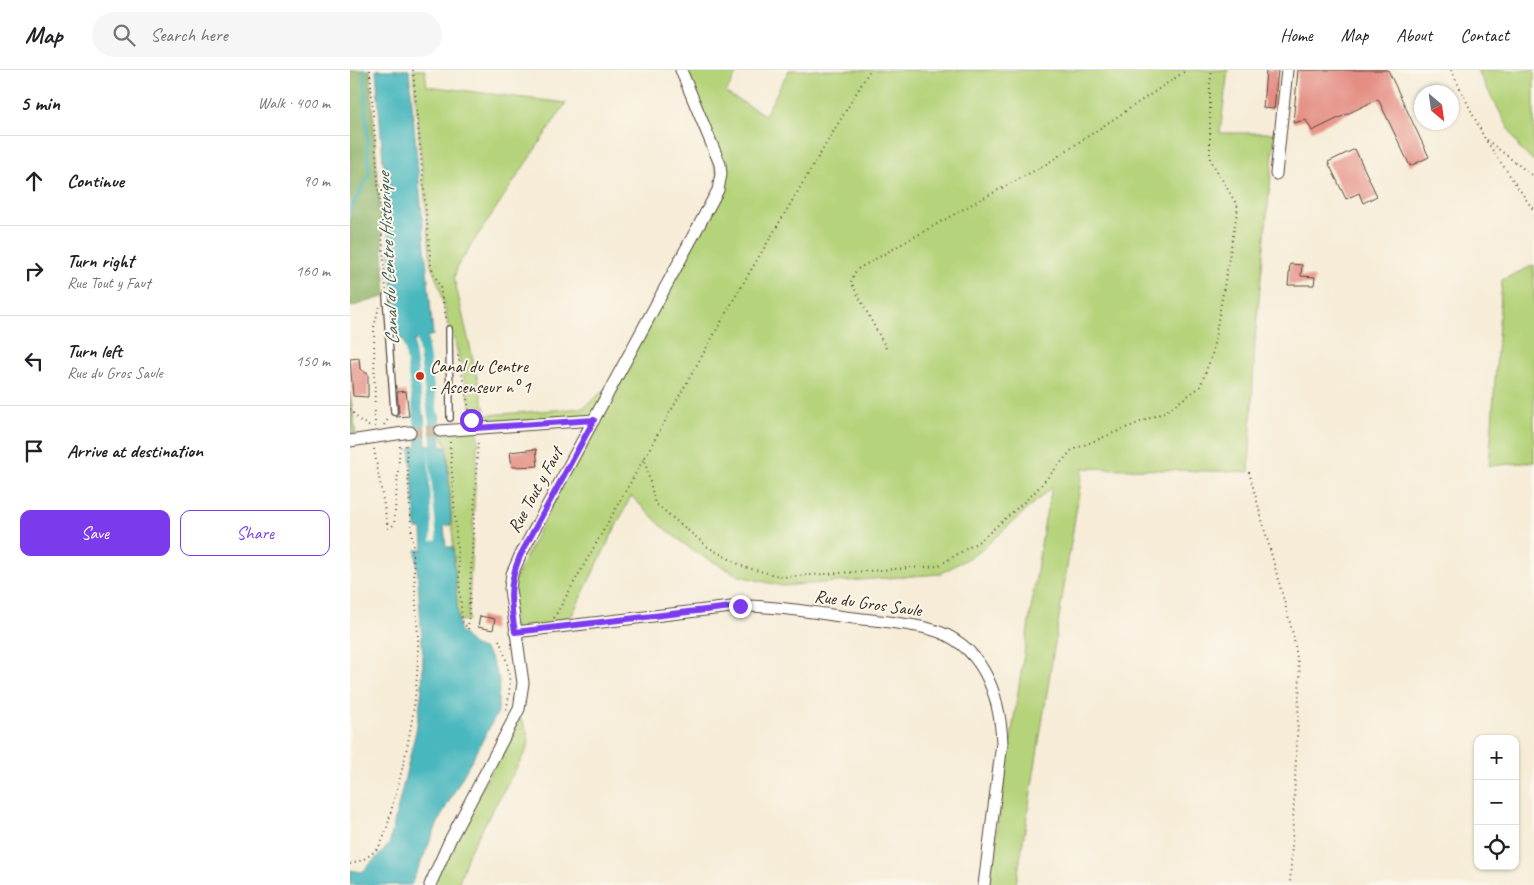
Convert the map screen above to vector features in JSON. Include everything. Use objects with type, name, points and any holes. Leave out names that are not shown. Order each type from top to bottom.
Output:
[{"type":"street","name":"Rue Tout y Faut","points":[[430,885],[450,840],[519,709],[523,683],[510,589],[512,574],[718,190],[721,174],[720,164],[681,70]]},
{"type":"street","points":[[1276,174],[1287,70]]},
{"type":"street","points":[[445,434],[476,428],[594,420]]},
{"type":"street","points":[[350,441],[377,433],[410,432]]},
{"type":"street","name":"Rue du Gros Saule","points":[[515,632],[740,606],[767,606],[915,626],[948,636],[975,657],[989,678],[996,696],[1002,727],[1002,743],[984,885]]},
{"type":"lane","points":[[386,296],[394,412]]},
{"type":"lane","points":[[449,329],[450,418]]},
{"type":"path","points":[[350,864],[364,859],[381,843],[406,759],[414,717],[418,666],[406,443],[400,444],[394,526],[388,528],[373,446],[377,433],[374,327],[378,310],[386,296],[370,70]]},
{"type":"path","points":[[413,70],[431,266],[440,288],[449,329]]},
{"type":"path","points":[[552,627],[555,614],[738,292],[870,70]]},
{"type":"path","points":[[886,348],[851,282],[856,270],[1045,165],[1187,70]]},
{"type":"path","points":[[644,457],[655,503],[678,523],[708,547],[744,566],[783,577],[938,566],[981,540],[1033,494],[1072,450],[1165,412],[1200,386],[1212,355],[1238,207],[1210,159],[1210,84],[1212,70]]},
{"type":"path","points":[[1451,70],[1485,139],[1534,211]]},
{"type":"path","points":[[1485,139],[1534,177]]},
{"type":"path","points":[[445,434],[462,621],[468,629],[478,435],[471,420],[457,350]]},
{"type":"path","points":[[350,409],[360,420],[377,433]]},
{"type":"path","points":[[377,433],[394,412]]},
{"type":"path","points":[[1249,472],[1293,634],[1300,675],[1290,885]]},
{"type":"path","points":[[499,640],[509,670],[509,694],[505,712]]},
{"type":"green space","points":[[350,70],[370,70],[386,296],[350,307]]},
{"type":"green space","points":[[413,70],[425,70],[427,86],[566,103],[458,265],[454,278],[486,415],[583,408],[614,382],[720,181],[681,70],[738,70],[726,93],[765,115],[789,70],[1228,70],[1220,133],[1275,133],[1255,340],[1249,472],[1083,468],[1016,885],[988,885],[1045,519],[1052,487],[979,552],[940,574],[782,586],[739,576],[692,550],[665,529],[631,496],[567,625],[515,632],[510,589],[594,420],[476,429],[478,435],[468,620],[458,621],[447,447],[441,434],[476,428],[440,288],[431,266]]},
{"type":"green space","points":[[1477,70],[1534,70],[1534,161],[1520,149]]},
{"type":"green space","points":[[1534,265],[1534,462],[1489,466],[1502,280]]},
{"type":"green space","points":[[350,392],[357,441],[350,441]]},
{"type":"green space","points":[[520,718],[527,733],[527,749],[469,852],[458,885],[430,885]]},
{"type":"water","points":[[376,70],[409,70],[433,335],[427,337],[428,346],[421,346],[417,339],[414,342],[414,347],[405,348],[403,339],[397,339]]},
{"type":"water","points":[[439,414],[441,446],[447,447],[451,525],[444,526],[446,547],[453,547],[459,630],[473,645],[485,650],[491,658],[499,680],[498,712],[441,816],[411,885],[350,885],[350,870],[362,872],[389,845],[416,731],[422,689],[423,657],[416,550],[423,550],[422,529],[416,529],[410,449],[417,446],[415,416],[424,415],[426,445],[432,445],[429,415]]},
{"type":"pier","points":[[428,445],[437,540],[431,541],[432,525]]},
{"type":"building","points":[[1266,70],[1278,70],[1274,109],[1263,108]]},
{"type":"building","points":[[1298,70],[1388,70],[1414,125],[1414,130],[1416,130],[1429,157],[1410,166],[1378,99],[1312,131],[1306,120],[1293,123]]},
{"type":"building","points":[[1355,149],[1377,196],[1363,203],[1359,193],[1346,199],[1328,162]]},
{"type":"building","points":[[1290,264],[1302,265],[1301,276],[1315,277],[1314,285],[1288,285]]},
{"type":"building","points":[[359,358],[360,369],[368,374],[368,397],[353,396],[350,359]]},
{"type":"building","points":[[406,391],[409,416],[396,417],[399,412],[397,392]]},
{"type":"building","points":[[536,449],[538,466],[512,467],[510,452]]},
{"type":"building","points":[[480,616],[495,619],[493,630],[478,627]]},
{"type":"waterway","points":[[350,210],[369,175],[364,70]]},
{"type":"waterway","name":"Canal du Centre Historique","points":[[421,333],[435,428]]},
{"type":"waterway","name":"Canal du Centre Historique","points":[[408,334],[420,428]]},
{"type":"tunnel","points":[[410,432],[440,431]]},
{"type":"place","name":"Canal du Centre - Ascenseur n° 1","points":[[420,376]]},
{"type":"route","points":[[471,420],[476,428],[594,420],[512,574],[510,589],[515,632],[740,606]]}]
